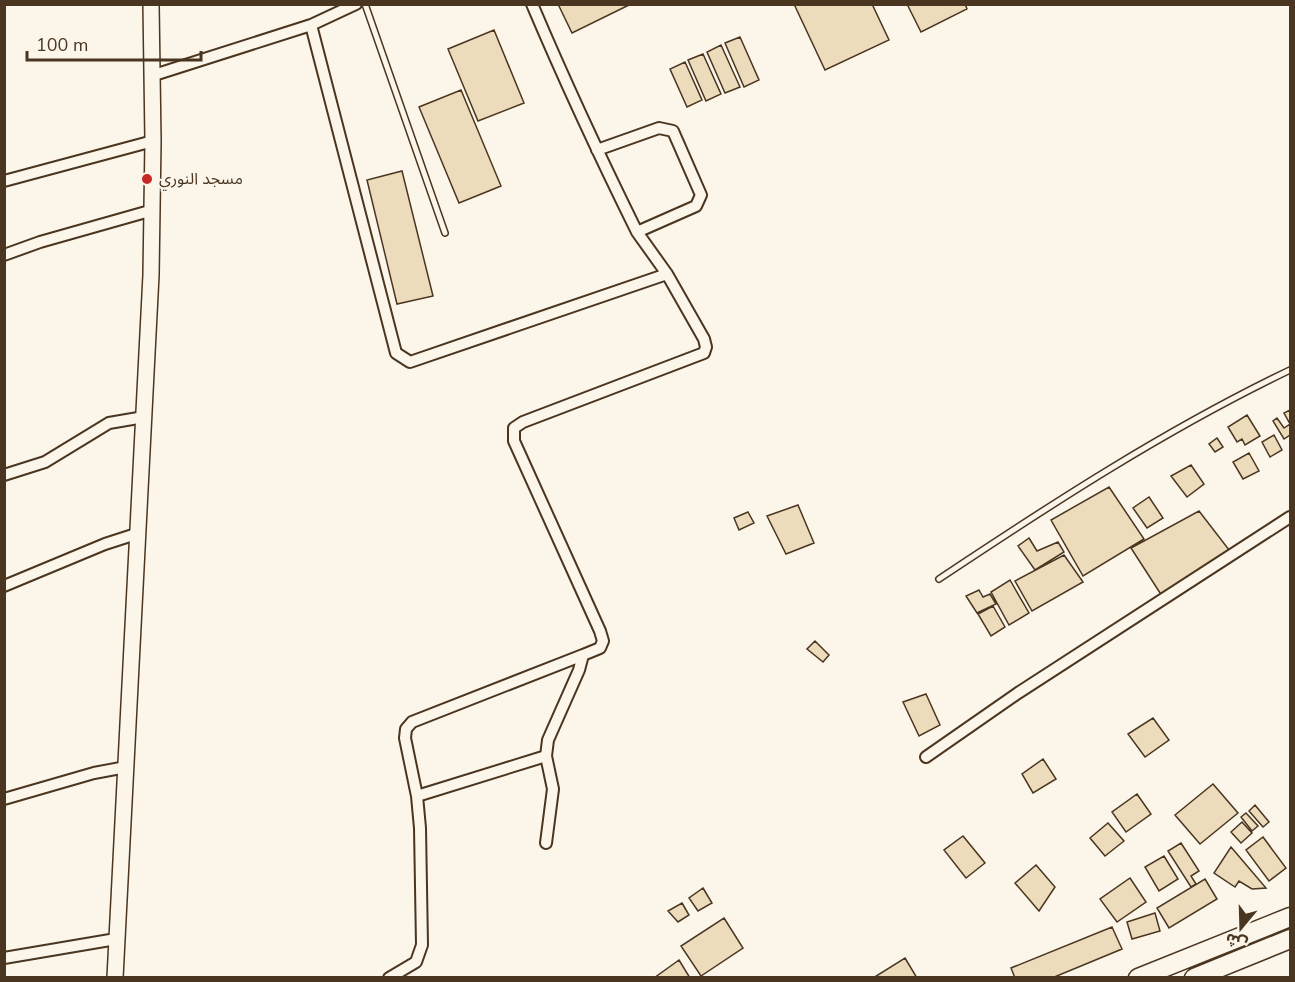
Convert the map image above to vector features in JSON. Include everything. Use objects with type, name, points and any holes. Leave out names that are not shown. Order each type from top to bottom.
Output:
[{"type":"highway","points":[[1138,978],[1290,917]]},
{"type":"highway","points":[[1194,978],[1290,939]]},
{"type":"main road","points":[[115,978],[139,533],[153,210],[151,4]]},
{"type":"street","points":[[151,76],[311,25],[356,4]]},
{"type":"street","points":[[389,978],[416,962],[422,945],[420,828],[417,796],[405,738],[406,729],[412,722],[600,648],[603,641],[514,441],[514,428],[534,418],[704,353],[706,347],[704,339],[667,274],[637,232],[569,93],[532,4]]},
{"type":"street","points":[[311,25],[396,352],[401,358],[410,362],[667,274]]},
{"type":"street","points":[[597,150],[659,128],[673,131],[700,195],[696,206],[637,232]]},
{"type":"street","points":[[4,181],[153,141]]},
{"type":"street","points":[[4,255],[40,242],[153,210]]},
{"type":"street","points":[[4,474],[45,462],[109,423],[144,417]]},
{"type":"street","points":[[926,757],[1018,693],[1290,517]]},
{"type":"street","points":[[4,586],[105,544],[139,533]]},
{"type":"street","points":[[546,843],[553,789],[546,756],[548,740],[579,670],[583,655]]},
{"type":"street","points":[[417,796],[546,756]]},
{"type":"street","points":[[4,799],[94,773],[126,767]]},
{"type":"street","points":[[4,958],[116,939]]},
{"type":"lane","points":[[364,4],[445,233]]},
{"type":"lane","points":[[939,579],[1055,502],[1146,447],[1244,392],[1290,370]]},
{"type":"building","points":[[558,4],[631,4],[572,33]]},
{"type":"building","points":[[794,4],[872,4],[889,40],[825,70]]},
{"type":"building","points":[[907,4],[965,4],[967,9],[921,32]]},
{"type":"building","points":[[494,30],[524,103],[478,121],[448,49]]},
{"type":"building","points":[[740,37],[759,80],[744,87],[725,43]]},
{"type":"building","points":[[721,45],[740,87],[725,93],[707,52]]},
{"type":"building","points":[[703,54],[721,94],[706,101],[688,60]]},
{"type":"building","points":[[685,62],[702,100],[687,107],[670,69]]},
{"type":"building","points":[[461,90],[501,186],[459,203],[419,107]]},
{"type":"building","points":[[402,171],[433,296],[397,304],[367,180]]},
{"type":"building","points":[[1290,410],[1290,424],[1284,413]]},
{"type":"building","points":[[1247,415],[1260,436],[1245,445],[1242,439],[1237,442],[1228,427]]},
{"type":"building","points":[[1277,418],[1284,428],[1290,424],[1290,435],[1284,439],[1273,421]]},
{"type":"building","points":[[1274,435],[1282,450],[1270,457],[1262,442]]},
{"type":"building","points":[[1217,438],[1223,447],[1215,452],[1209,444]]},
{"type":"building","points":[[1249,453],[1259,471],[1243,479],[1233,462]]},
{"type":"building","points":[[1191,465],[1204,484],[1187,497],[1171,476]]},
{"type":"building","points":[[1109,487],[1144,539],[1083,576],[1051,520]]},
{"type":"building","points":[[1149,497],[1163,518],[1147,528],[1133,508]]},
{"type":"building","points":[[798,505],[814,543],[786,554],[767,516]]},
{"type":"building","points":[[1199,511],[1233,555],[1162,596],[1131,548]]},
{"type":"building","points":[[748,512],[754,523],[739,530],[734,518]]},
{"type":"building","points":[[1029,538],[1037,551],[1058,542],[1064,552],[1035,570],[1018,546]]},
{"type":"building","points":[[1064,555],[1083,582],[1032,611],[1015,581]]},
{"type":"building","points":[[1010,580],[1029,613],[1009,625],[991,592]]},
{"type":"building","points":[[979,590],[983,597],[990,594],[996,604],[977,613],[966,596]]},
{"type":"building","points":[[993,606],[1005,627],[991,636],[978,614]]},
{"type":"building","points":[[815,641],[829,655],[823,662],[807,649]]},
{"type":"building","points":[[926,694],[940,725],[919,736],[903,702]]},
{"type":"building","points":[[1153,718],[1169,740],[1145,757],[1128,734]]},
{"type":"building","points":[[1043,759],[1056,779],[1033,793],[1022,774]]},
{"type":"building","points":[[1213,784],[1238,813],[1200,844],[1175,815]]},
{"type":"building","points":[[1137,794],[1151,814],[1126,832],[1112,812]]},
{"type":"building","points":[[1255,805],[1269,822],[1263,827],[1249,811]]},
{"type":"building","points":[[1246,813],[1258,826],[1252,831],[1241,817]]},
{"type":"building","points":[[1242,822],[1252,833],[1241,843],[1231,832]]},
{"type":"building","points":[[1108,823],[1124,841],[1105,856],[1090,838]]},
{"type":"building","points":[[963,836],[985,863],[966,878],[944,850]]},
{"type":"building","points":[[1263,837],[1286,868],[1269,881],[1246,850]]},
{"type":"building","points":[[1181,843],[1199,871],[1191,876],[1196,884],[1191,887],[1168,851]]},
{"type":"building","points":[[1231,847],[1266,888],[1252,889],[1239,881],[1235,887],[1214,873]]},
{"type":"building","points":[[1164,856],[1178,879],[1159,891],[1145,867]]},
{"type":"building","points":[[1036,865],[1055,887],[1039,911],[1015,883]]},
{"type":"building","points":[[1130,878],[1146,902],[1117,922],[1100,899]]},
{"type":"building","points":[[1205,879],[1217,899],[1169,928],[1157,908]]},
{"type":"building","points":[[703,888],[712,903],[698,911],[689,898]]},
{"type":"building","points":[[682,903],[689,915],[678,922],[668,911]]},
{"type":"building","points":[[1155,913],[1160,931],[1132,939],[1127,922]]},
{"type":"building","points":[[724,918],[743,948],[701,976],[681,946]]},
{"type":"building","points":[[1112,927],[1122,949],[1052,978],[1015,978],[1011,968]]},
{"type":"building","points":[[905,958],[917,978],[873,978]]},
{"type":"building","points":[[679,960],[690,978],[654,978]]},
{"type":"place","name":"مسجد النوري","points":[[147,179]]}]
